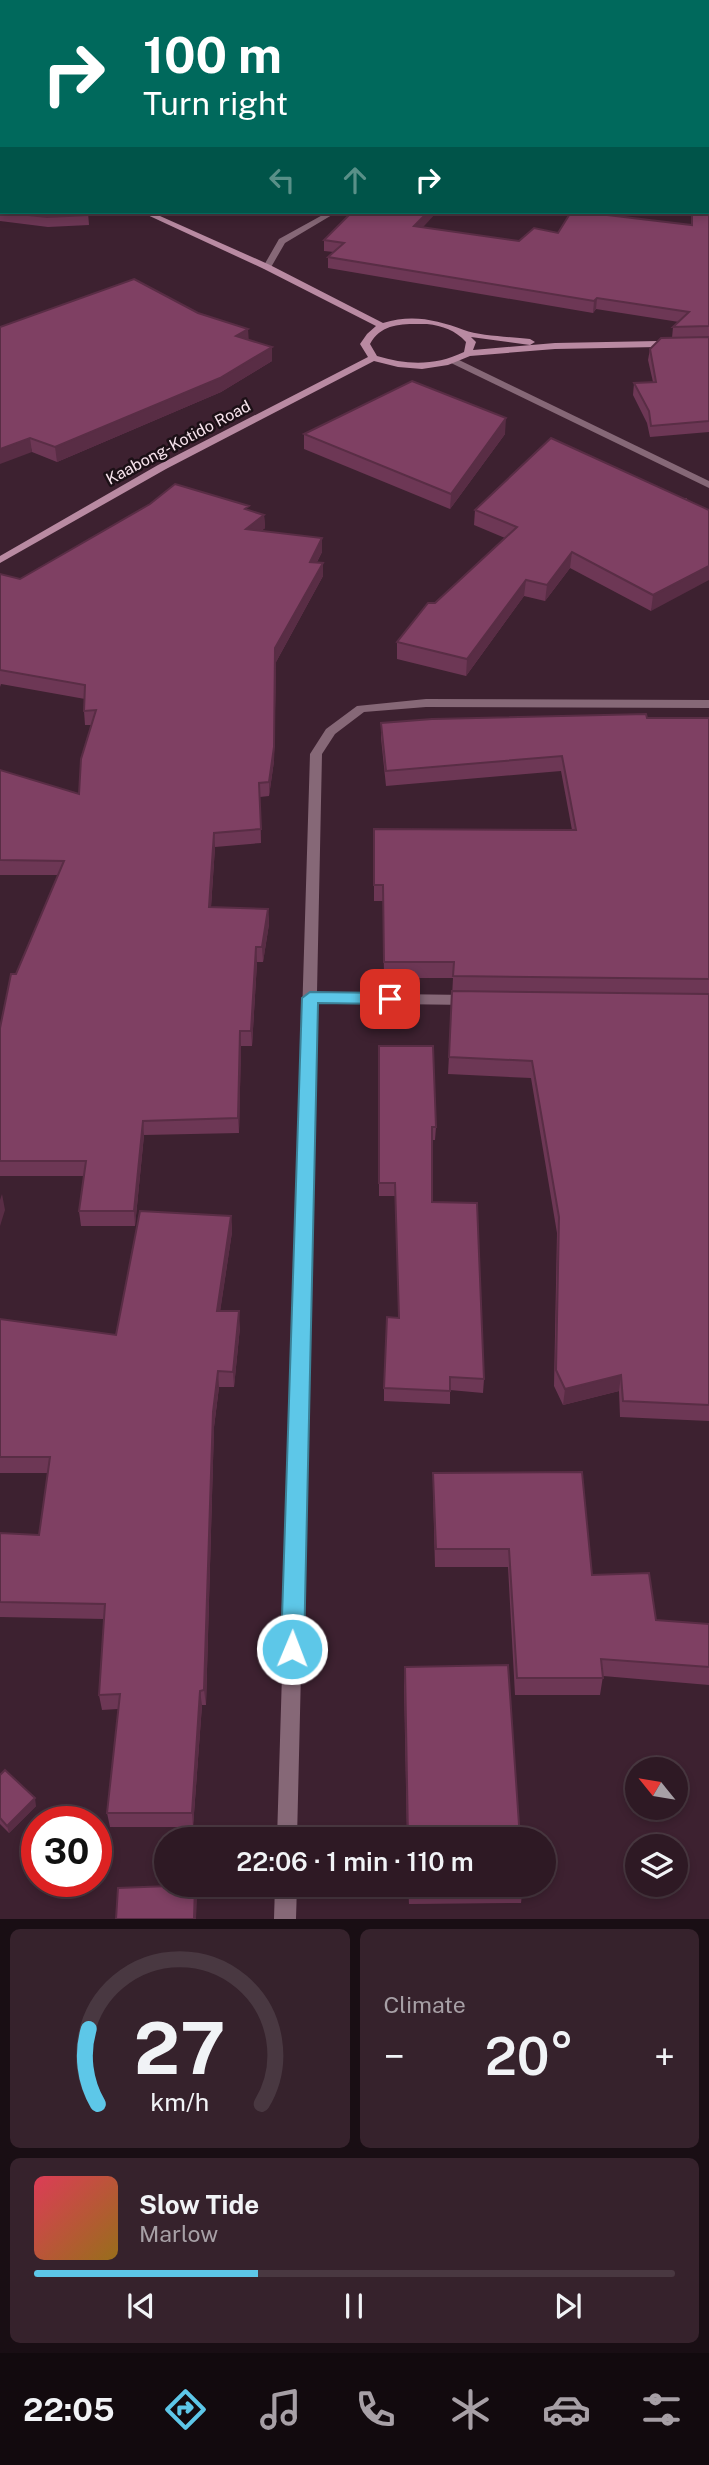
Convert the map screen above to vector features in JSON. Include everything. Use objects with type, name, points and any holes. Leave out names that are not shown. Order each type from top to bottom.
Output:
[{"type":"main road","points":[[149,214],[267,267],[381,325]]},
{"type":"main road","points":[[555,346],[464,333],[448,325],[427,321],[381,325],[369,334],[365,344],[373,358],[409,367],[433,366],[454,361],[468,353],[555,346],[709,343]]},
{"type":"main road","points":[[464,333],[471,342],[468,353]]},
{"type":"main road","name":"Kaabong-Kotido Road","points":[[0,560],[162,467],[373,358]]},
{"type":"street","points":[[267,267],[282,241],[329,214]]},
{"type":"street","points":[[454,361],[709,485]]},
{"type":"street","points":[[287,1827],[316,754],[330,732],[361,709],[426,703],[709,704]]},
{"type":"street","points":[[310,998],[489,1000]]},
{"type":"street","points":[[285,1919],[286,1897]]},
{"type":"building","points":[[19,214],[88,214],[88,215],[47,217]]},
{"type":"building","points":[[350,214],[426,214],[414,226],[519,241],[534,228],[558,233],[570,214],[599,214],[692,225],[692,214],[709,214],[709,326],[673,327],[689,312],[597,298],[594,301],[328,257],[344,243],[324,240]]},
{"type":"building","points":[[134,279],[198,313],[248,329],[236,336],[272,347],[220,378],[55,447],[30,438],[0,449],[0,327]]},
{"type":"building","points":[[709,337],[709,421],[651,426],[649,411],[634,383],[656,382],[650,349],[661,338]]},
{"type":"building","points":[[412,381],[506,418],[451,494],[304,434]]},
{"type":"building","points":[[551,438],[709,510],[709,566],[653,595],[572,552],[547,585],[526,580],[467,659],[397,642],[428,603],[435,603],[517,527],[475,510]]},
{"type":"building","points":[[175,484],[249,506],[245,509],[264,515],[246,529],[322,538],[310,562],[323,563],[275,648],[274,747],[269,782],[259,783],[261,829],[214,833],[209,907],[268,909],[262,947],[256,947],[251,1031],[240,1031],[238,1118],[143,1121],[134,1211],[79,1211],[86,1161],[0,1161],[0,1028],[11,974],[16,974],[64,861],[0,860],[0,770],[79,794],[81,759],[96,710],[84,711],[85,685],[0,670],[0,574],[20,579],[150,504]]},
{"type":"building","points":[[646,714],[647,718],[709,718],[709,979],[453,976],[454,962],[384,962],[383,885],[374,885],[374,829],[576,830],[562,756],[386,771],[381,723],[432,719]]},
{"type":"building","points":[[452,991],[709,994],[709,1405],[623,1401],[621,1375],[565,1389],[556,1370],[559,1217],[532,1061],[449,1057]]},
{"type":"building","points":[[379,1046],[433,1046],[436,1127],[432,1127],[432,1202],[477,1203],[484,1379],[450,1377],[450,1391],[384,1388],[387,1317],[399,1318],[395,1183],[379,1183]]},
{"type":"building","points":[[140,1211],[231,1216],[217,1311],[239,1311],[233,1372],[218,1371],[213,1412],[204,1690],[200,1691],[192,1813],[112,1813],[112,1806],[108,1806],[120,1694],[99,1695],[105,1604],[0,1602],[0,1533],[39,1535],[50,1457],[0,1457],[0,1319],[116,1335]]},
{"type":"building","points":[[582,1472],[592,1575],[649,1573],[656,1620],[709,1624],[709,1667],[601,1659],[603,1678],[517,1678],[509,1549],[436,1549],[433,1473]]},
{"type":"building","points":[[508,1665],[519,1827],[408,1827],[405,1667]]},
{"type":"building","points":[[5,1770],[35,1798],[27,1806],[21,1806],[21,1812],[7,1826],[0,1818],[0,1775]]},
{"type":"building","points":[[154,1887],[154,1897],[195,1897],[194,1919],[116,1919],[118,1888]]},
{"type":"route","points":[[292,1649],[310,998],[390,999]]}]
